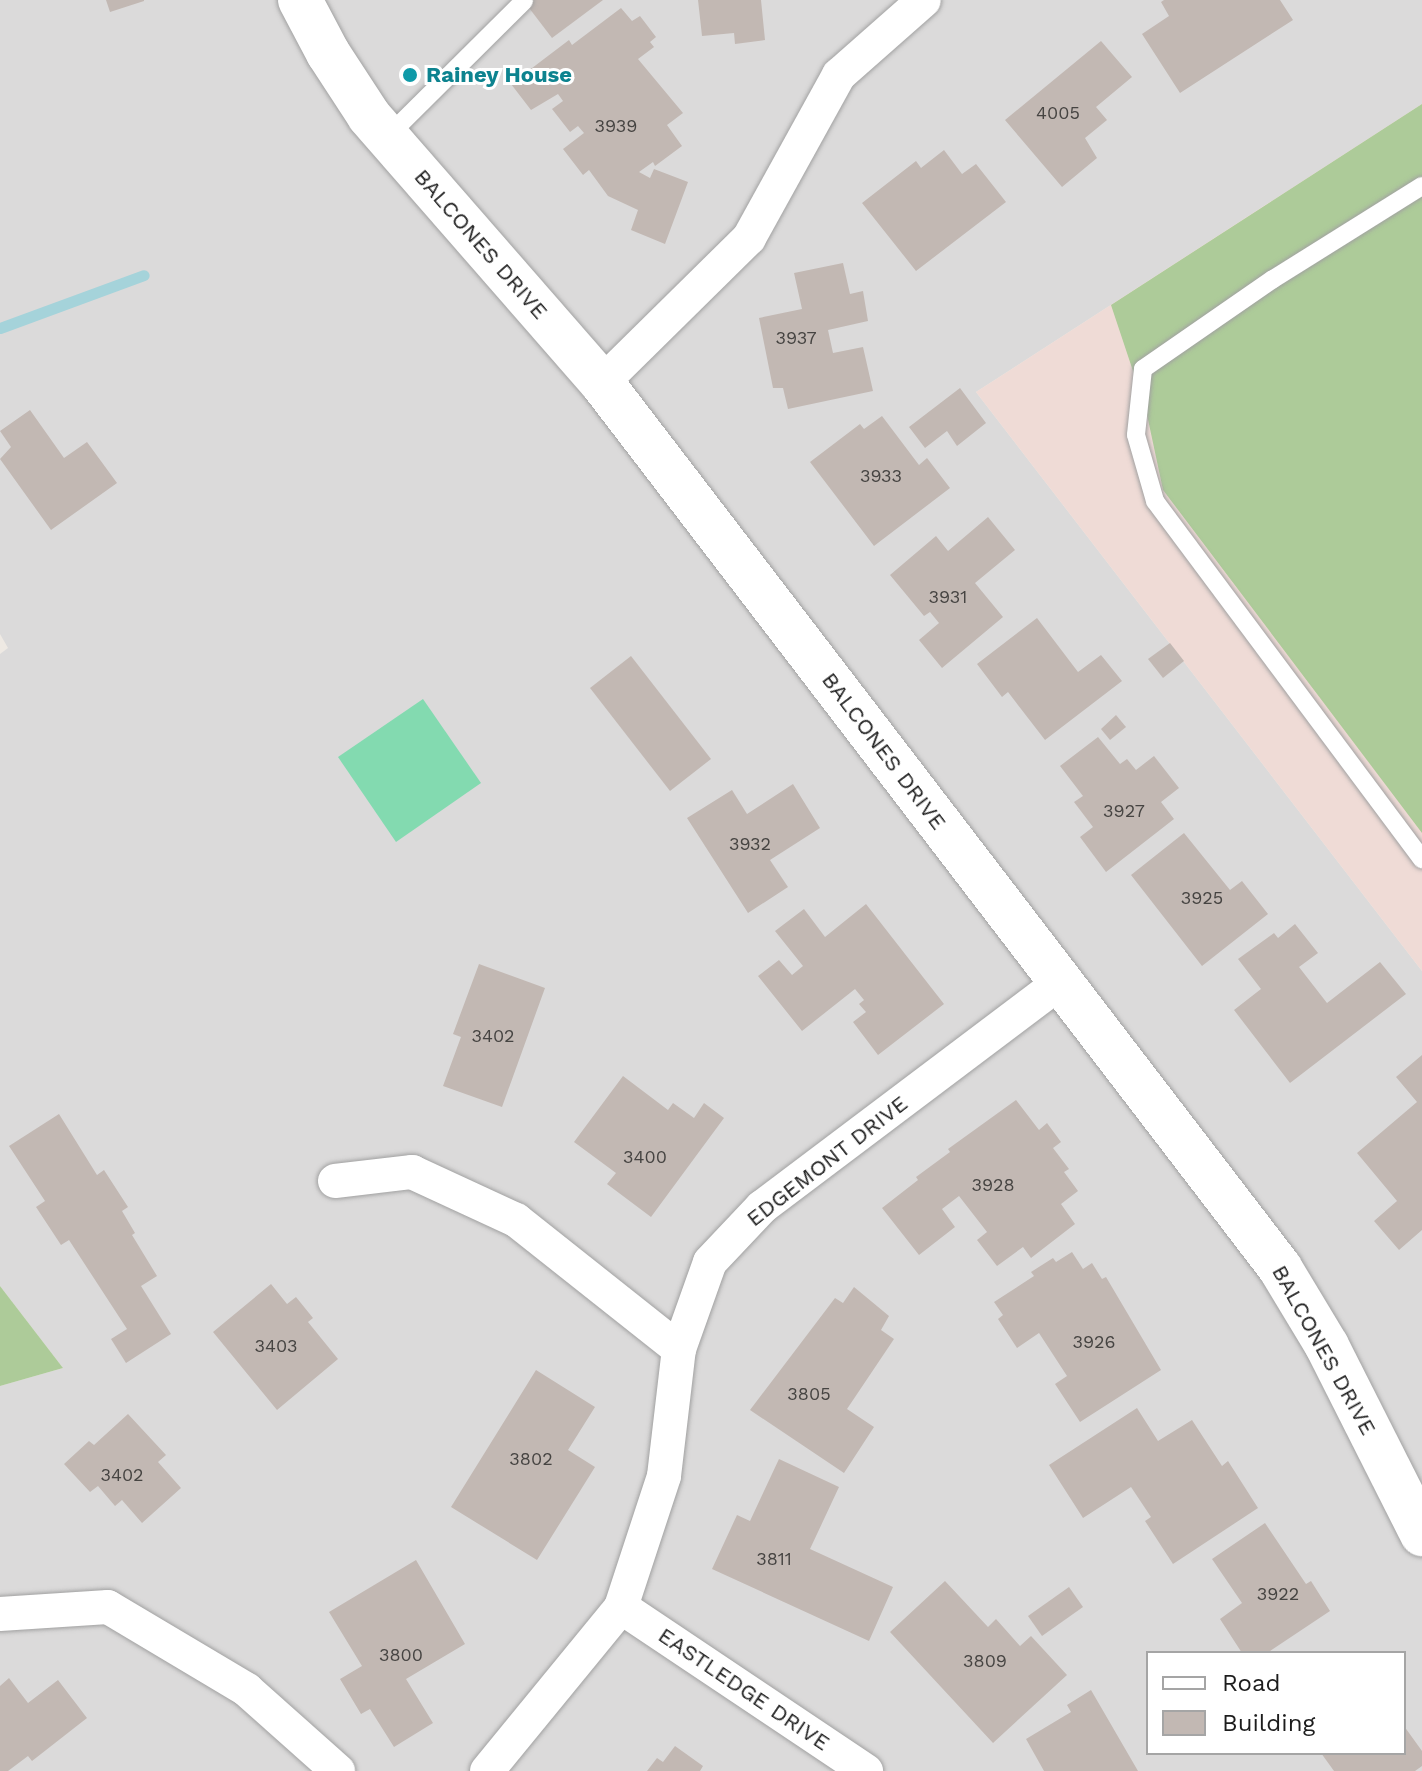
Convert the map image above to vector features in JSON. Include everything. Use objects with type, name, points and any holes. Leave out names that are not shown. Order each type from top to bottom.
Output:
[{"type":"street","name":"BALCONES DRIVE","points":[[300,0],[328,53],[387,137],[602,383],[1280,1268],[1327,1346],[1422,1534]]},
{"type":"street","points":[[602,383],[749,238],[839,75],[924,0]]},
{"type":"street","name":"EDGEMONT DRIVE","points":[[487,1771],[621,1607],[664,1476],[679,1349],[710,1262],[762,1207],[1061,982]]},
{"type":"street","points":[[335,1181],[412,1172],[516,1220],[679,1349]]},
{"type":"street","points":[[0,1614],[108,1607],[247,1690],[338,1771]]},
{"type":"street","name":"EASTLEDGE DRIVE","points":[[621,1607],[866,1771]]},
{"type":"lane","points":[[387,137],[524,1]]},
{"type":"lane","points":[[1422,186],[1273,279],[1143,369],[1136,435],[1155,501],[1422,859]]},
{"type":"shaded area","points":[[0,0],[1422,0],[1422,104],[976,392],[1422,971],[1422,1771],[0,1771],[0,1386],[63,1368],[0,1286],[0,654],[8,648],[0,634]]},
{"type":"shaded area","points":[[1422,104],[1422,971],[976,392]]},
{"type":"green space","points":[[1422,104],[1422,833],[1163,490],[1146,410],[1111,305]]},
{"type":"green space","points":[[423,699],[481,783],[396,842],[338,757]]},
{"type":"green space","points":[[0,1286],[63,1368],[0,1386]]},
{"type":"building","points":[[106,0],[144,0],[144,1],[110,12]]},
{"type":"building","points":[[523,0],[603,0],[552,38]]},
{"type":"building","points":[[698,0],[761,0],[765,40],[735,44],[734,33],[702,36]]},
{"type":"building","points":[[1280,0],[1293,20],[1180,93],[1142,34],[1169,16],[1161,2]]},
{"type":"building","points":[[621,8],[632,21],[640,16],[656,37],[650,42],[654,47],[638,59],[683,113],[667,125],[682,146],[655,166],[653,162],[639,172],[650,178],[654,169],[688,182],[665,244],[631,230],[638,210],[608,196],[589,170],[583,175],[563,149],[584,133],[578,126],[570,132],[552,109],[563,101],[558,94],[531,110],[511,84],[569,40],[572,45]]},
{"type":"building","points":[[1101,41],[1132,77],[1096,107],[1107,120],[1085,138],[1097,158],[1062,187],[1005,120]]},
{"type":"building","points":[[944,150],[962,174],[976,164],[1006,202],[916,271],[862,203],[916,161],[921,168]]},
{"type":"building","points":[[843,263],[850,294],[863,291],[868,321],[828,330],[833,353],[863,347],[873,391],[788,409],[783,388],[773,388],[759,318],[802,309],[794,273]]},
{"type":"building","points":[[960,388],[986,423],[957,446],[947,431],[925,448],[909,427]]},
{"type":"building","points":[[30,410],[64,458],[87,442],[117,483],[51,530],[0,459],[11,447],[0,431]]},
{"type":"building","points":[[882,416],[919,465],[927,458],[950,488],[874,546],[810,462],[860,424],[864,429]]},
{"type":"building","points":[[988,517],[1015,550],[975,583],[1003,617],[942,668],[919,640],[939,623],[930,612],[924,616],[890,575],[936,536],[948,551]]},
{"type":"building","points":[[1037,618],[1078,672],[1101,655],[1122,681],[1045,740],[1008,692],[1002,697],[977,664]]},
{"type":"building","points":[[1170,643],[1184,661],[1163,678],[1148,659]]},
{"type":"building","points":[[631,656],[711,759],[670,791],[590,688]]},
{"type":"building","points":[[1116,715],[1126,727],[1110,740],[1101,729]]},
{"type":"building","points":[[1098,737],[1120,764],[1127,759],[1136,770],[1154,756],[1179,788],[1161,802],[1174,819],[1106,872],[1080,837],[1093,827],[1074,802],[1083,796],[1060,766]]},
{"type":"building","points":[[793,784],[820,828],[770,860],[788,887],[748,913],[687,818],[732,790],[747,814]]},
{"type":"building","points":[[1184,833],[1230,890],[1242,881],[1268,914],[1202,966],[1131,875]]},
{"type":"building","points":[[866,904],[944,1004],[878,1055],[853,1022],[866,1012],[859,1004],[864,1000],[855,989],[802,1031],[758,976],[779,960],[792,975],[803,966],[775,931],[804,909],[825,937]]},
{"type":"building","points":[[1295,924],[1318,953],[1299,967],[1327,1003],[1380,962],[1406,994],[1290,1083],[1234,1010],[1261,989],[1238,959],[1274,933],[1278,938]]},
{"type":"building","points":[[479,964],[545,988],[502,1107],[443,1086],[461,1037],[453,1034]]},
{"type":"building","points":[[1422,1055],[1422,1230],[1399,1250],[1374,1221],[1397,1201],[1357,1153],[1417,1102],[1396,1077]]},
{"type":"building","points":[[623,1076],[668,1110],[673,1103],[694,1118],[704,1103],[724,1118],[651,1217],[607,1184],[616,1173],[574,1142]]},
{"type":"building","points":[[1016,1100],[1039,1130],[1047,1123],[1061,1142],[1053,1148],[1069,1169],[1064,1172],[1078,1191],[1061,1204],[1075,1224],[1031,1258],[1023,1247],[997,1266],[977,1240],[987,1232],[959,1196],[942,1209],[955,1227],[919,1255],[882,1208],[950,1152],[948,1149]]},
{"type":"building","points":[[59,1114],[97,1175],[104,1170],[128,1207],[122,1211],[135,1233],[132,1235],[157,1276],[141,1286],[171,1334],[126,1363],[111,1339],[127,1329],[69,1240],[61,1245],[36,1207],[45,1201],[9,1146]]},
{"type":"building","points":[[1072,1252],[1083,1269],[1092,1263],[1102,1279],[1106,1277],[1161,1370],[1080,1422],[1055,1384],[1067,1376],[1039,1333],[1017,1348],[998,1319],[1003,1315],[994,1302],[1034,1276],[1031,1272],[1053,1258],[1056,1262]]},
{"type":"building","points":[[271,1284],[287,1304],[296,1297],[313,1318],[308,1322],[338,1359],[277,1410],[213,1332]]},
{"type":"building","points":[[854,1287],[889,1316],[881,1330],[894,1339],[847,1409],[874,1427],[844,1473],[750,1410],[835,1298],[843,1303]]},
{"type":"building","points":[[536,1370],[595,1407],[568,1450],[595,1467],[537,1560],[451,1507]]},
{"type":"building","points":[[1137,1408],[1158,1441],[1192,1420],[1222,1466],[1228,1461],[1258,1508],[1173,1564],[1145,1521],[1151,1517],[1131,1487],[1083,1518],[1049,1465]]},
{"type":"building","points":[[128,1414],[166,1455],[158,1462],[181,1488],[142,1523],[122,1500],[115,1506],[98,1486],[90,1492],[64,1464],[89,1441],[94,1445]]},
{"type":"building","points":[[779,1459],[839,1487],[810,1549],[893,1587],[869,1641],[712,1569],[737,1515],[750,1521]]},
{"type":"building","points":[[1265,1523],[1306,1584],[1311,1581],[1330,1611],[1270,1651],[1241,1651],[1220,1619],[1242,1603],[1212,1559]]},
{"type":"building","points":[[416,1560],[465,1644],[406,1679],[433,1723],[394,1747],[370,1709],[361,1714],[340,1679],[362,1666],[329,1612]]},
{"type":"building","points":[[945,1581],[988,1627],[996,1619],[1020,1646],[1031,1636],[1067,1675],[993,1743],[890,1632]]},
{"type":"building","points":[[1069,1587],[1083,1607],[1042,1636],[1028,1616]]},
{"type":"building","points":[[9,1678],[28,1703],[58,1680],[87,1718],[32,1761],[28,1756],[8,1771],[0,1771],[0,1686]]},
{"type":"building","points":[[1091,1690],[1138,1771],[1044,1771],[1026,1739],[1071,1712],[1067,1705]]},
{"type":"building","points":[[1406,1729],[1422,1751],[1422,1766],[1415,1771],[1334,1771],[1322,1755],[1406,1755]]},
{"type":"building","points":[[675,1746],[703,1766],[700,1771],[647,1771],[657,1758],[663,1762]]},
{"type":"waterway","points":[[0,328],[144,275]]},
{"type":"place","name":"Rainey House","points":[[410,75]]}]
